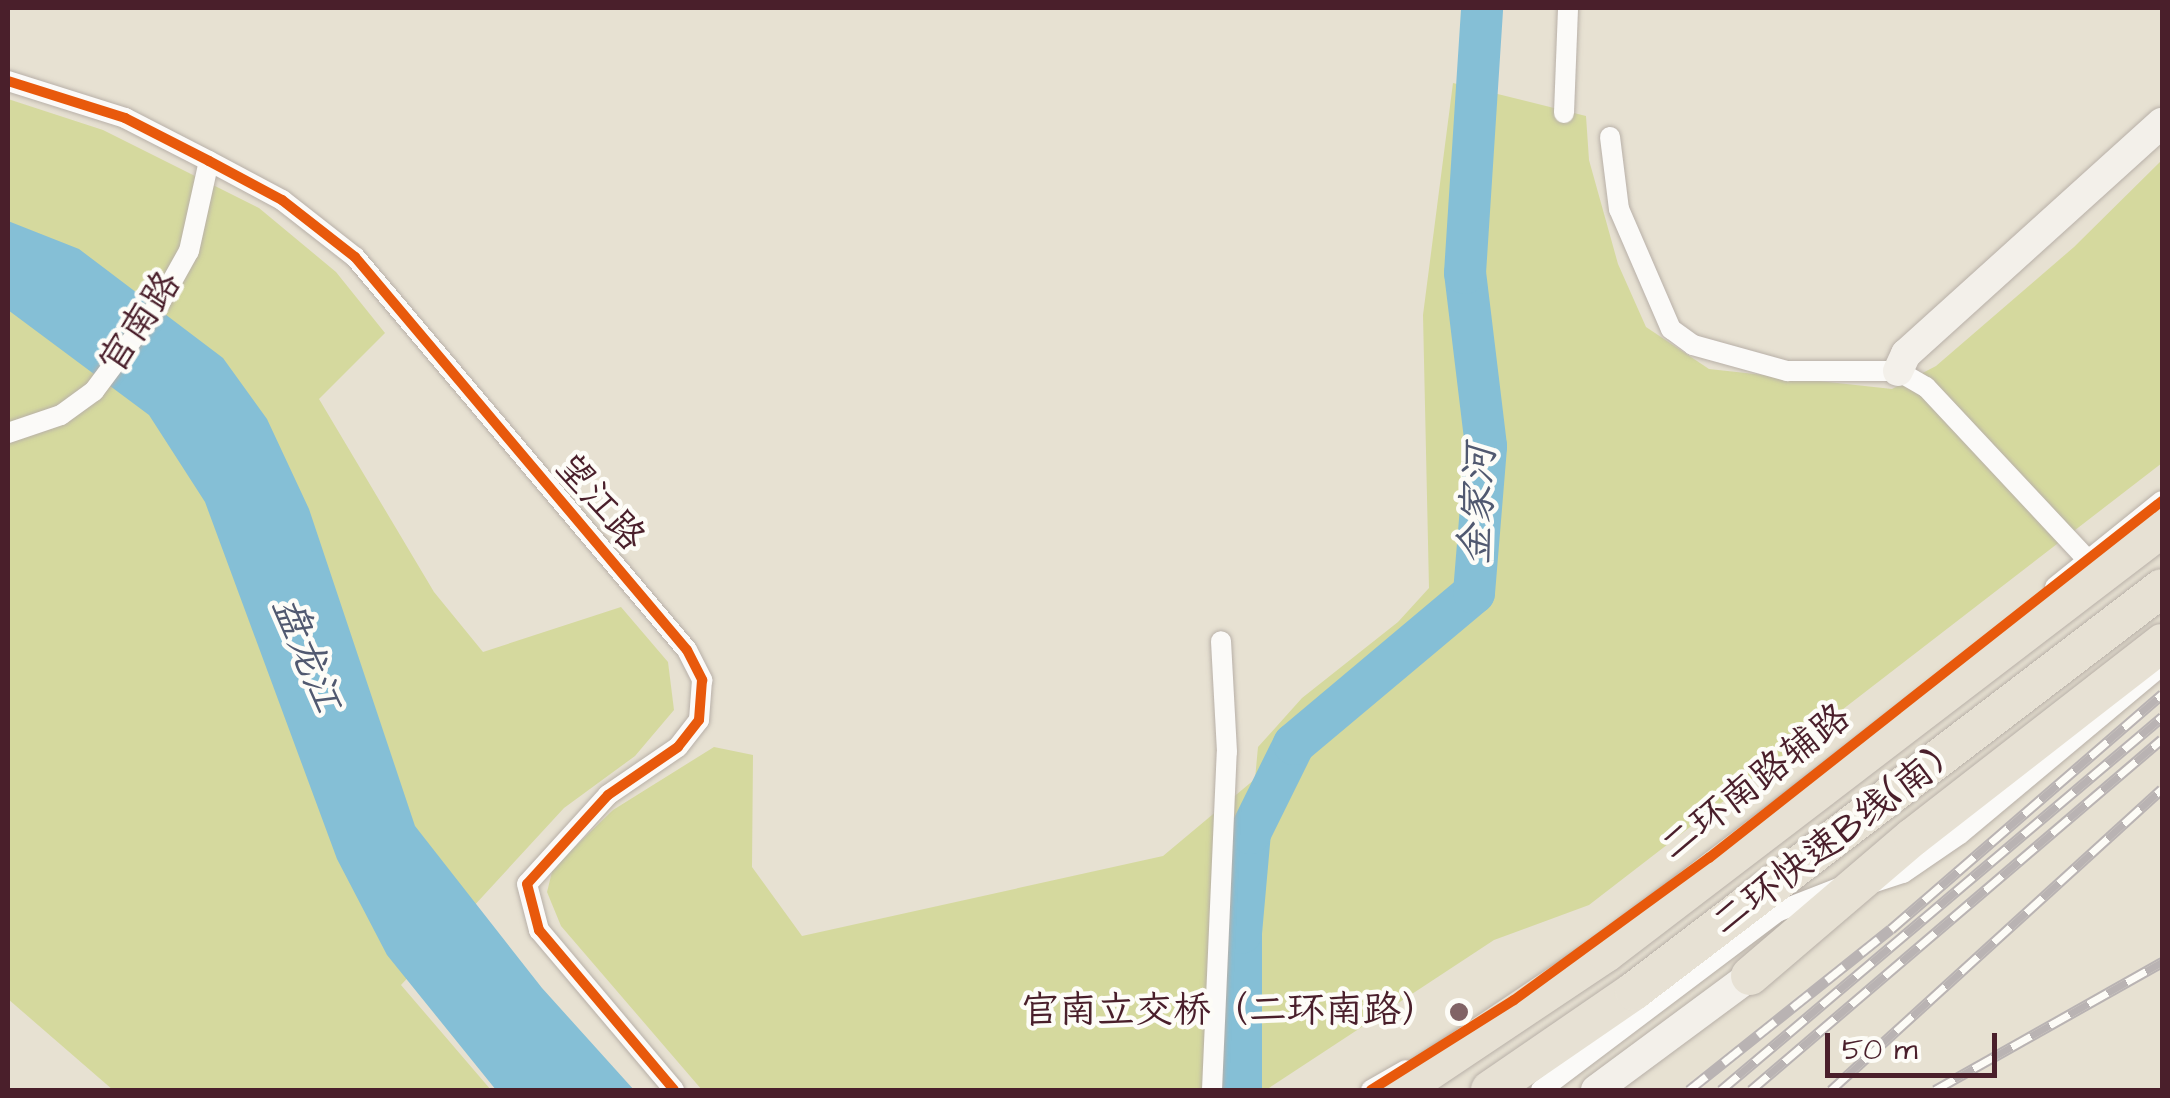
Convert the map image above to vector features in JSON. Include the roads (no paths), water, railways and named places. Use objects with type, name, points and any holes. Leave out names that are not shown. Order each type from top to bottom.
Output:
[{"type":"highway","points":[[1401,1090],[1636,931],[2162,528]]},
{"type":"highway","name":"二环快速B线(南)","points":[[1490,1090],[1664,969],[2162,588]]},
{"type":"highway","points":[[1750,976],[1913,837],[2162,643]]},
{"type":"street","points":[[1564,113],[1568,8]]},
{"type":"street","name":"望江路","points":[[8,81],[125,118],[209,160],[282,200],[355,257],[687,650],[702,680],[699,720],[678,747],[608,795],[527,884],[539,930],[674,1090]]},
{"type":"street","points":[[1898,371],[1906,354],[2162,123]]},
{"type":"street","points":[[1610,137],[1619,209],[1670,329],[1693,346],[1788,371],[1898,371],[1926,388],[2088,560]]},
{"type":"street","name":"官南路","points":[[8,434],[61,415],[94,391],[162,301],[189,251],[209,160]]},
{"type":"street","name":"二环南路辅路","points":[[1371,1090],[1634,914],[2162,501]]},
{"type":"street","points":[[1212,1090],[1227,752],[1222,640]]},
{"type":"street","points":[[1541,1090],[1777,912],[1824,888],[1884,880],[1928,858],[2162,665]]},
{"type":"street","points":[[1596,1090],[1750,976]]},
{"type":"water","name":"盘龙江","points":[[8,221],[79,249],[223,358],[267,419],[309,509],[415,826],[542,988],[634,1090],[496,1090],[387,955],[337,859],[205,502],[149,415],[8,310]]},
{"type":"waterway","name":"金家河","points":[[1241,1090],[1241,933],[1250,833],[1294,744],[1474,593],[1486,446],[1465,273],[1482,8]]},
{"type":"railway","points":[[1689,1090],[1891,929],[2162,694]]},
{"type":"railway","points":[[1721,1090],[2162,717]]},
{"type":"railway","points":[[1751,1090],[2162,739]]},
{"type":"railway","points":[[1831,1090],[2162,789]]},
{"type":"railway","points":[[1935,1090],[2162,962]]},
{"type":"place","name":"官南立交桥（二环南路）","points":[[1459,1012]]}]
